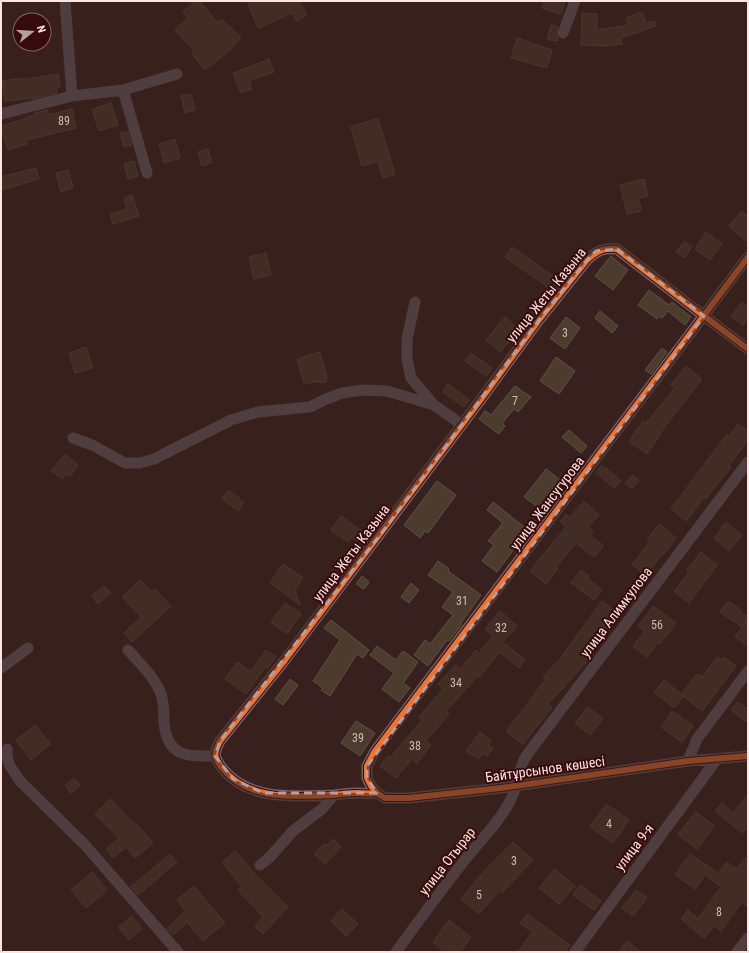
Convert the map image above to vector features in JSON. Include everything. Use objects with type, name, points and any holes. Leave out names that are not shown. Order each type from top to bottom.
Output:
[{"type":"street","points":[[65,1],[72,96]]},
{"type":"street","points":[[563,33],[575,1]]},
{"type":"street","points":[[1,114],[72,96],[123,90],[177,74]]},
{"type":"street","points":[[123,90],[147,173]]},
{"type":"street","name":"улица Жеты Казына","points":[[215,756],[215,750],[220,741],[285,660],[539,320],[587,260],[596,251],[608,248],[617,249],[748,349]]},
{"type":"street","name":"улица Жансугурова","points":[[377,793],[367,778],[367,766],[375,751],[748,257]]},
{"type":"street","points":[[416,302],[406,339],[407,359],[411,378],[434,405],[462,425]]},
{"type":"street","points":[[74,438],[92,445],[125,463],[140,463],[154,459],[231,420],[258,412],[310,407],[342,392],[363,390],[387,391],[434,405]]},
{"type":"street","name":"улица Алимкулова","points":[[517,785],[521,766],[526,756],[748,462]]},
{"type":"street","points":[[1,668],[28,648]]},
{"type":"street","points":[[128,650],[154,681],[162,695],[165,724],[170,744],[175,750],[183,754],[194,756],[215,756],[217,761],[233,779],[244,786],[263,793],[286,796],[377,793]]},
{"type":"street","points":[[688,761],[697,739],[748,671]]},
{"type":"street","points":[[7,749],[7,757],[10,766],[20,781],[86,846],[178,952]]},
{"type":"street","name":"Байтұрсынов көшесі","points":[[377,793],[385,798],[409,798],[517,785],[688,761],[748,756]]},
{"type":"street","name":"улица 9-я","points":[[575,952],[717,759]]},
{"type":"street","name":"улица Отырар","points":[[396,952],[500,816],[512,799],[517,785]]},
{"type":"street","points":[[260,865],[269,858],[293,831],[322,809],[334,795]]},
{"type":"street","points":[[737,952],[748,938]]},
{"type":"highlighted area","points":[[617,249],[704,316],[367,766],[367,778],[377,793],[263,793],[233,779],[215,756],[220,741],[387,526],[539,320],[587,260],[596,251]]},
{"type":"building","points":[[197,1],[200,1],[218,23],[221,19],[241,37],[229,51],[205,70],[192,54],[195,52],[175,30],[188,18],[183,11]]},
{"type":"building","points":[[247,1],[299,1],[307,15],[296,21],[292,13],[258,28]]},
{"type":"building","points":[[544,1],[565,1],[561,14],[542,8]]},
{"type":"building","points":[[642,12],[646,23],[655,21],[656,26],[621,38],[622,44],[606,46],[581,45],[582,13],[597,14],[597,30],[629,25],[626,18]]},
{"type":"building","points":[[551,25],[558,27],[556,34],[558,38],[557,41],[547,39]]},
{"type":"building","points":[[517,38],[552,50],[547,68],[511,58]]},
{"type":"building","points":[[269,59],[274,72],[249,81],[252,89],[241,93],[233,73]]},
{"type":"building","points":[[58,74],[60,87],[56,88],[57,93],[33,99],[5,101],[2,81]]},
{"type":"building","points":[[191,94],[195,110],[185,113],[181,96]]},
{"type":"building","points":[[111,103],[118,125],[99,131],[92,109]]},
{"type":"building","points":[[72,109],[76,128],[26,140],[27,144],[8,150],[1,126],[25,119],[35,115],[35,113],[47,110],[49,115]]},
{"type":"building","points":[[378,118],[395,174],[383,178],[378,161],[362,166],[351,127]]},
{"type":"building","points":[[128,132],[132,145],[124,147],[120,133]]},
{"type":"building","points":[[175,139],[180,158],[164,163],[159,144]]},
{"type":"building","points":[[208,149],[212,163],[202,166],[198,152]]},
{"type":"building","points":[[134,161],[138,176],[128,179],[124,164]]},
{"type":"building","points":[[36,168],[39,179],[1,190],[1,177]]},
{"type":"building","points":[[68,170],[73,188],[61,192],[56,173]]},
{"type":"building","points":[[644,179],[648,196],[639,198],[641,211],[627,214],[620,185]]},
{"type":"building","points":[[132,195],[139,216],[113,224],[110,214],[127,209],[124,198]]},
{"type":"building","points":[[742,211],[748,217],[748,243],[729,226]]},
{"type":"building","points":[[706,232],[722,244],[710,260],[695,249]]},
{"type":"building","points":[[685,241],[692,247],[684,258],[676,252]]},
{"type":"building","points":[[512,247],[559,280],[552,290],[505,257]]},
{"type":"building","points":[[266,253],[271,275],[254,279],[249,257]]},
{"type":"building","points":[[611,256],[628,270],[613,290],[595,276]]},
{"type":"building","points":[[649,290],[669,305],[672,302],[691,317],[685,325],[668,311],[662,318],[659,316],[657,319],[638,305]]},
{"type":"building","points":[[742,302],[748,307],[748,319],[743,325],[731,316]]},
{"type":"building","points":[[600,311],[618,326],[612,333],[595,318]]},
{"type":"building","points":[[505,317],[519,330],[500,352],[486,340]]},
{"type":"building","points":[[566,317],[580,328],[565,349],[550,338]]},
{"type":"building","points":[[86,347],[93,368],[75,373],[69,353]]},
{"type":"building","points":[[662,348],[667,352],[651,374],[645,370]]},
{"type":"building","points":[[320,352],[327,376],[326,382],[320,383],[318,381],[304,384],[297,359]]},
{"type":"building","points":[[471,353],[492,368],[486,376],[465,361]]},
{"type":"building","points":[[556,357],[575,371],[559,394],[540,381]]},
{"type":"building","points":[[686,366],[702,379],[660,433],[647,454],[629,441],[643,421],[646,423],[675,388],[671,385]]},
{"type":"building","points":[[448,384],[470,400],[464,407],[443,392]]},
{"type":"building","points":[[515,386],[531,397],[518,412],[514,409],[502,423],[505,426],[499,434],[479,419],[485,411],[491,415]]},
{"type":"building","points":[[738,424],[748,431],[748,440],[729,465],[731,467],[706,499],[704,497],[686,521],[671,509],[727,434],[729,436]]},
{"type":"building","points":[[569,430],[587,446],[581,453],[562,437]]},
{"type":"building","points":[[65,454],[78,465],[70,476],[66,474],[62,479],[51,471]]},
{"type":"building","points":[[602,465],[621,481],[614,488],[596,473]]},
{"type":"building","points":[[546,469],[563,482],[542,510],[524,497]]},
{"type":"building","points":[[633,475],[639,481],[632,489],[625,483]]},
{"type":"building","points":[[437,481],[456,495],[428,533],[425,531],[420,538],[404,525]]},
{"type":"building","points":[[228,490],[244,502],[238,511],[222,499]]},
{"type":"building","points":[[584,501],[599,515],[588,527],[593,532],[590,535],[604,546],[594,557],[576,543],[556,567],[558,569],[546,584],[530,571],[566,527],[560,522],[566,514],[570,517]]},
{"type":"building","points":[[493,502],[528,530],[497,572],[482,561],[494,545],[488,541],[503,523],[487,510]]},
{"type":"building","points":[[341,516],[369,536],[363,545],[352,537],[348,542],[331,530]]},
{"type":"building","points":[[726,522],[742,535],[729,551],[714,538]]},
{"type":"building","points":[[659,524],[676,538],[646,575],[632,565],[649,542],[647,540]]},
{"type":"building","points":[[701,552],[717,565],[689,603],[674,592],[689,572],[687,570]]},
{"type":"building","points":[[438,561],[449,569],[448,571],[481,595],[461,623],[462,624],[449,641],[447,640],[428,666],[414,655],[425,640],[430,644],[453,615],[442,607],[453,592],[428,575]]},
{"type":"building","points":[[283,564],[303,578],[295,590],[300,605],[270,583]]},
{"type":"building","points":[[581,570],[589,576],[587,578],[602,590],[594,600],[571,583]]},
{"type":"building","points":[[362,576],[369,582],[364,589],[356,584]]},
{"type":"building","points":[[140,580],[152,592],[155,589],[171,606],[132,642],[124,633],[141,617],[122,597]]},
{"type":"building","points":[[411,583],[419,590],[409,603],[401,597]]},
{"type":"building","points":[[104,586],[111,593],[98,604],[92,596]]},
{"type":"building","points":[[602,601],[620,615],[608,632],[606,630],[593,648],[595,650],[584,665],[548,704],[552,707],[523,744],[506,732],[546,679],[543,677],[559,660]]},
{"type":"building","points":[[728,601],[741,610],[740,612],[748,618],[742,627],[720,612]]},
{"type":"building","points":[[285,603],[301,614],[287,634],[271,622]]},
{"type":"building","points":[[653,606],[676,623],[660,644],[658,642],[647,657],[633,646],[645,631],[638,626]]},
{"type":"building","points":[[500,611],[517,626],[503,642],[525,660],[519,668],[500,652],[479,677],[478,676],[446,711],[449,714],[426,741],[431,745],[417,763],[412,759],[396,778],[380,766],[388,756],[390,758],[422,720],[419,717],[443,689],[438,684],[456,665],[460,669],[476,650],[479,653],[493,636],[485,629]]},
{"type":"building","points":[[748,619],[748,646],[735,637]]},
{"type":"building","points":[[331,620],[369,650],[363,658],[357,654],[330,696],[321,690],[323,688],[313,681],[340,640],[324,628]]},
{"type":"building","points":[[377,646],[396,660],[403,651],[418,662],[403,683],[410,688],[399,702],[382,689],[394,673],[370,655]]},
{"type":"building","points":[[266,650],[276,657],[268,668],[266,666],[246,694],[225,679],[237,662],[251,672]]},
{"type":"building","points":[[717,657],[721,660],[724,657],[736,666],[702,711],[683,696],[674,708],[654,692],[664,680],[681,694],[697,674],[702,677]]},
{"type":"building","points":[[290,679],[298,685],[283,705],[275,699]]},
{"type":"building","points":[[738,702],[748,710],[748,723],[731,710]]},
{"type":"building","points":[[588,707],[603,719],[590,735],[575,723]]},
{"type":"building","points":[[672,711],[693,726],[682,742],[661,727]]},
{"type":"building","points":[[356,721],[375,733],[360,756],[341,743]]},
{"type":"building","points":[[35,725],[51,744],[31,760],[16,740]]},
{"type":"building","points":[[480,732],[492,741],[488,746],[493,749],[487,756],[483,753],[478,759],[466,751]]},
{"type":"building","points":[[74,778],[80,786],[71,793],[65,785]]},
{"type":"building","points":[[748,795],[748,826],[742,833],[715,811],[722,803],[733,813]]},
{"type":"building","points":[[110,799],[135,825],[136,823],[153,843],[135,858],[126,847],[113,858],[106,849],[119,838],[95,814]]},
{"type":"building","points":[[606,804],[629,820],[613,843],[590,827]]},
{"type":"building","points":[[696,812],[714,826],[697,849],[678,835]]},
{"type":"building","points":[[333,839],[341,847],[325,864],[314,854],[324,844],[326,846]]},
{"type":"building","points":[[513,842],[533,860],[502,893],[500,890],[479,914],[461,899],[487,868]]},
{"type":"building","points":[[235,851],[255,874],[288,907],[263,934],[255,926],[263,917],[238,890],[242,886],[222,863]]},
{"type":"building","points":[[170,854],[177,862],[138,895],[131,887]]},
{"type":"building","points":[[690,854],[718,873],[727,862],[736,869],[748,856],[748,907],[742,902],[721,931],[714,926],[704,938],[681,919],[688,910],[698,919],[721,887],[705,875],[695,889],[675,875]]},
{"type":"building","points":[[555,869],[575,886],[559,904],[539,888]]},
{"type":"building","points":[[92,872],[107,890],[86,908],[71,890]]},
{"type":"building","points":[[580,885],[601,901],[594,910],[573,895]]},
{"type":"building","points":[[194,886],[225,923],[203,941],[187,922],[173,935],[167,929],[185,911],[177,900]]},
{"type":"building","points":[[636,890],[647,898],[633,916],[622,908]]},
{"type":"building","points":[[342,909],[358,924],[346,936],[331,921]]},
{"type":"building","points":[[527,914],[570,945],[565,952],[518,952],[532,932],[520,923]]},
{"type":"building","points":[[132,916],[142,929],[129,940],[118,927]]},
{"type":"building","points":[[449,920],[471,937],[460,952],[445,952],[433,942]]},
{"type":"building","points":[[627,941],[641,952],[619,952]]},
{"type":"cycle path","points":[[377,793],[289,796],[259,792],[246,787],[233,779],[219,764],[215,754],[220,741],[285,660],[539,320],[587,260],[601,250],[617,249],[748,349]]},
{"type":"cycle path","points":[[748,257],[375,751],[367,766],[367,778],[377,793],[385,798],[409,798],[501,788],[688,761],[748,756]]}]
